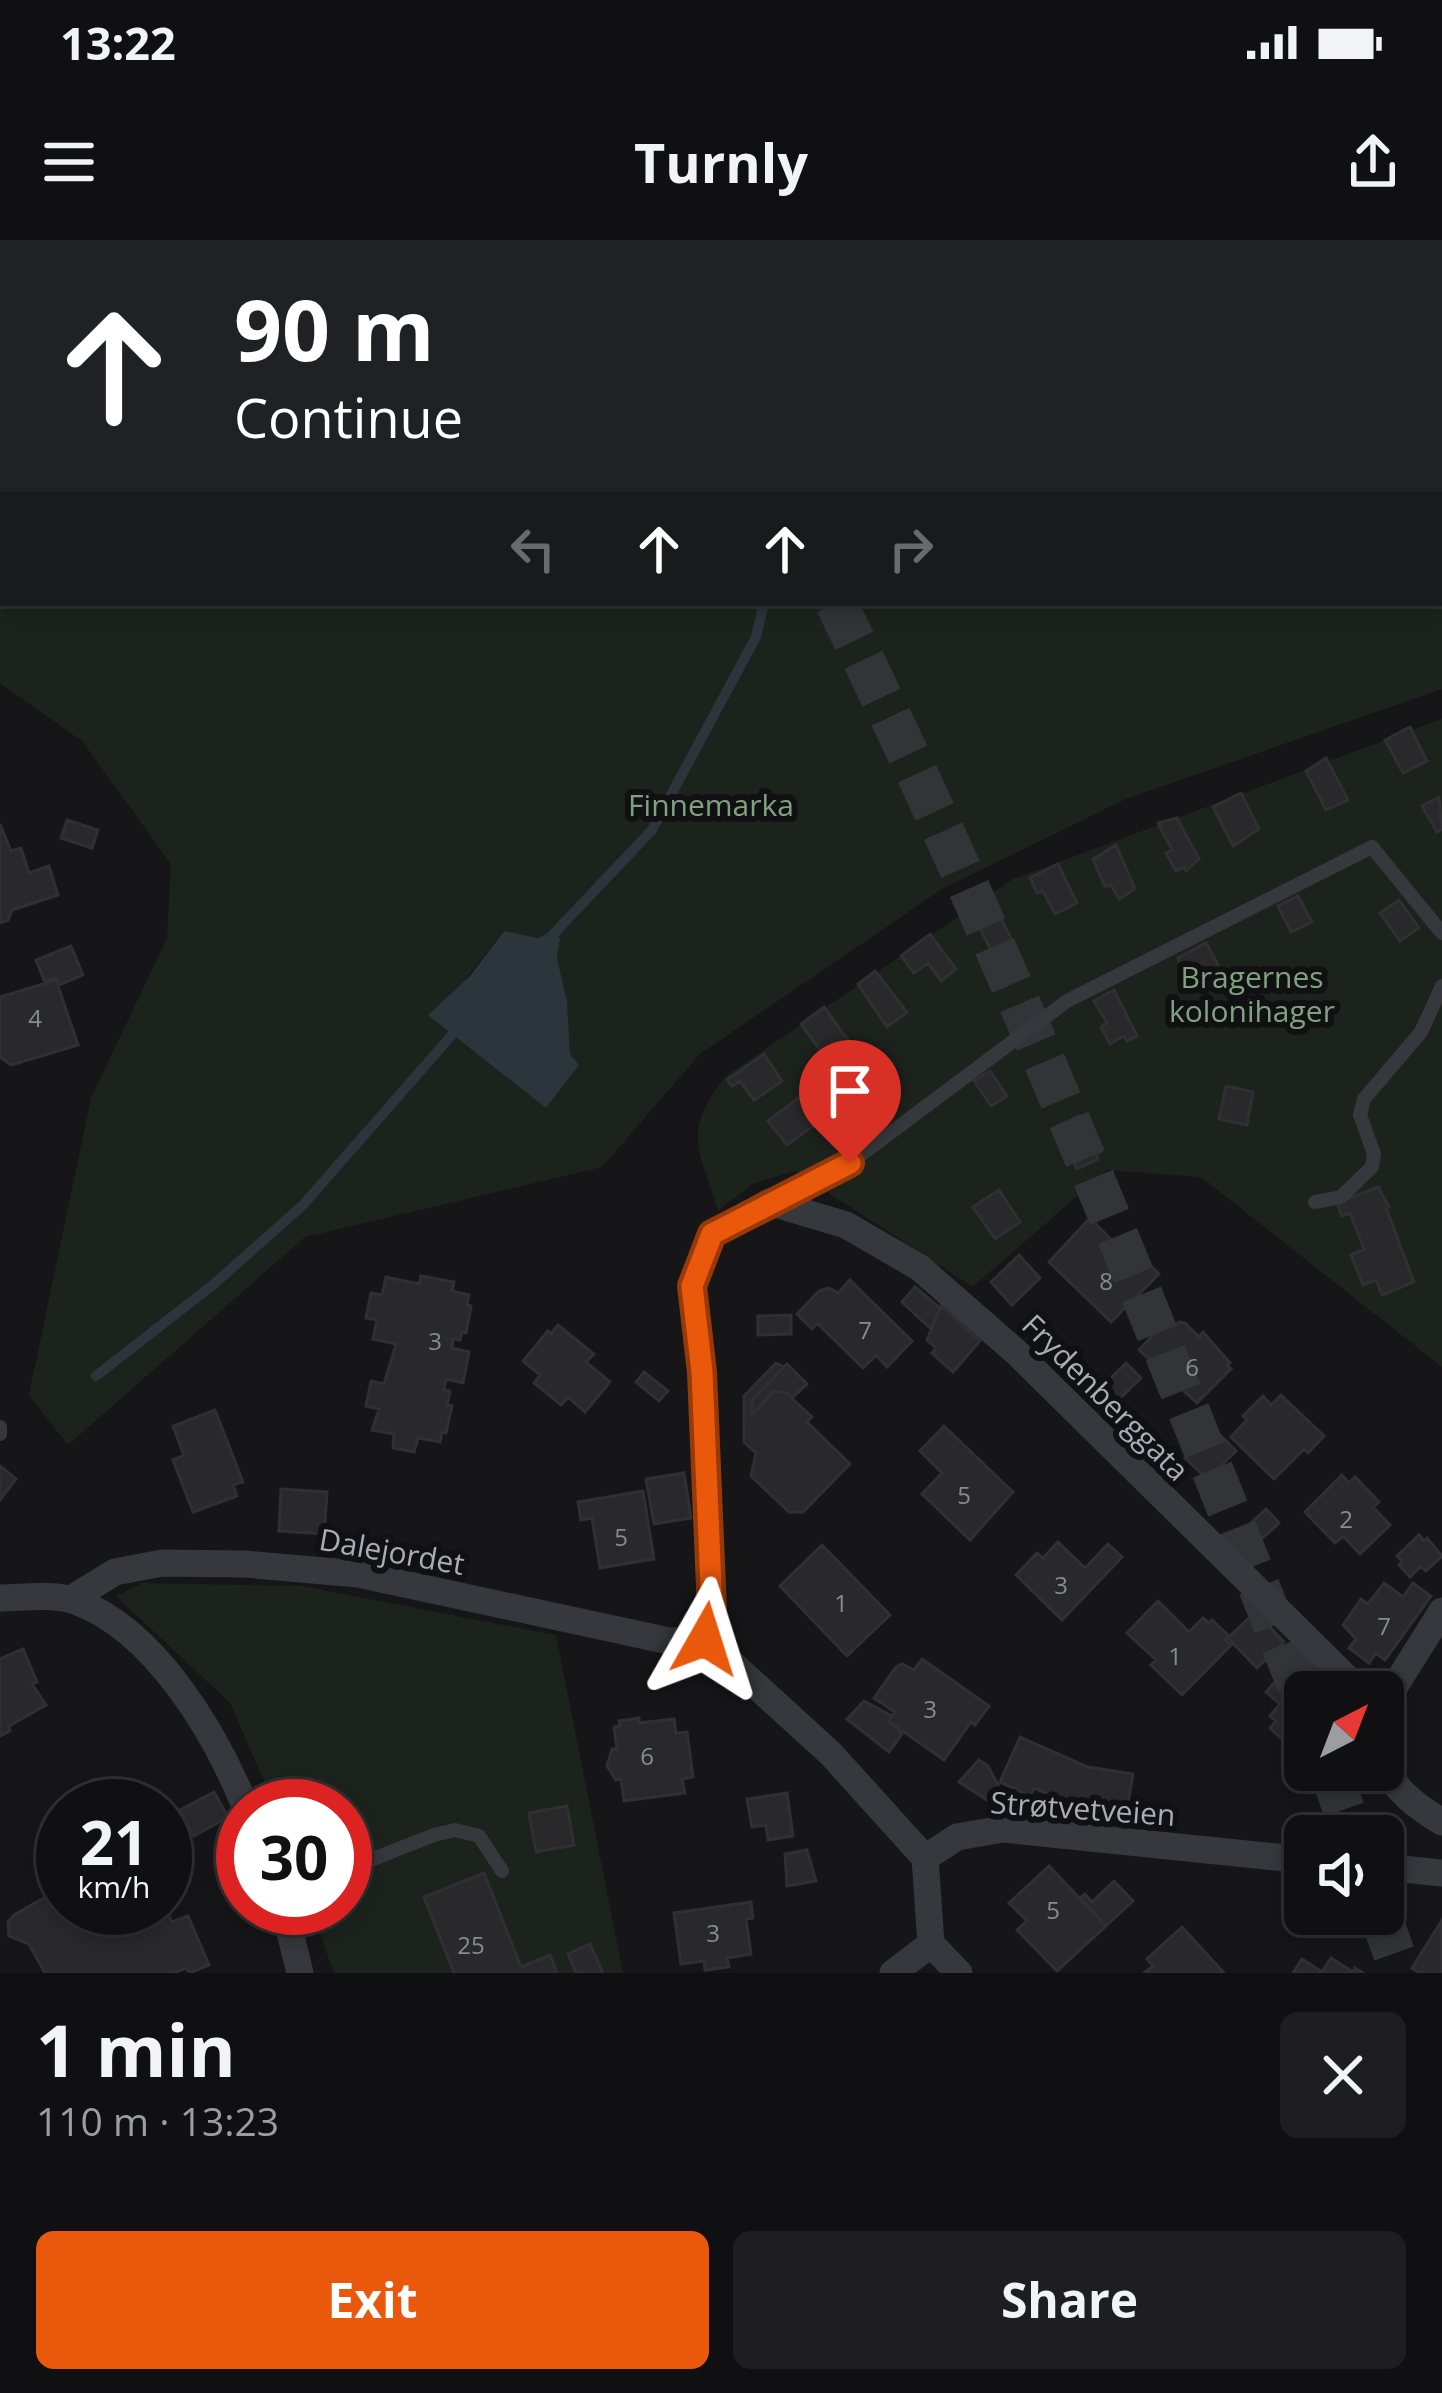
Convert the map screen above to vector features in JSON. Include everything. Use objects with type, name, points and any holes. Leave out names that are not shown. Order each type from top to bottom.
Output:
[{"type":"street","points":[[769,1202],[712,1234],[692,1286],[702,1372],[712,1611],[705,1639],[831,1754],[926,1858],[931,1944],[959,1973]]},
{"type":"street","name":"Frydenberggata","points":[[769,1202],[847,1225],[920,1268],[1016,1352],[1340,1671]]},
{"type":"street","name":"Dalejordet","points":[[71,1599],[115,1572],[162,1563],[244,1564],[358,1574],[669,1641],[705,1639]]},
{"type":"street","points":[[0,1598],[71,1599],[106,1616],[162,1668],[213,1737],[232,1779]]},
{"type":"street","points":[[1404,1672],[1442,1611]]},
{"type":"street","points":[[1400,1791],[1442,1822]]},
{"type":"street","name":"Strøtvetveien","points":[[926,1858],[956,1837],[1003,1829],[1284,1857]]},
{"type":"street","points":[[1404,1869],[1442,1873]]},
{"type":"street","points":[[291,1935],[300,1973]]},
{"type":"street","points":[[893,1973],[931,1944]]},
{"type":"lane","points":[[769,1202],[842,1169],[1067,1001],[1372,847],[1442,933]]},
{"type":"lane","points":[[1316,1202],[1341,1198],[1372,1167],[1374,1154],[1360,1115],[1364,1099],[1421,1032],[1442,986]]},
{"type":"lane","points":[[372,1860],[455,1829],[479,1835],[502,1871]]},
{"type":"green space","name":"Finnemarka","points":[[0,606],[1442,606],[1442,689],[1126,799],[942,889],[700,1054],[602,1167],[305,1237],[68,1445],[29,1395],[91,1098],[167,938],[171,864],[82,741],[0,683]],"holes":[[[504,931],[538,938],[551,931],[567,1001],[570,1054],[579,1065],[546,1108],[454,994]]]},
{"type":"green space","name":"Bragernes kolonihager","points":[[1442,719],[1442,1367],[1201,1177],[1107,1170],[973,1287],[795,1171],[752,1184],[718,1211],[698,1141],[703,1112],[726,1076],[1013,879]]},
{"type":"green space","points":[[142,1583],[302,1586],[556,1635],[623,1973],[334,1973],[321,1935],[372,1935],[372,1779],[263,1779],[230,1703],[116,1596]]},
{"type":"shaded area","points":[[504,931],[538,938],[551,931],[560,938],[557,958],[567,1001],[570,1054],[579,1065],[546,1108],[428,1015],[470,976]]},
{"type":"building","points":[[1410,727],[1427,761],[1403,773],[1385,740]]},
{"type":"building","points":[[1326,758],[1348,800],[1326,810],[1306,771]]},
{"type":"building","points":[[1241,793],[1259,829],[1233,846],[1213,807]]},
{"type":"building","points":[[1439,797],[1442,829],[1437,832],[1422,806]]},
{"type":"building","points":[[1177,818],[1199,859],[1186,871],[1184,867],[1176,871],[1166,853],[1172,850],[1158,823]]},
{"type":"building","points":[[67,820],[98,830],[92,848],[61,838]]},
{"type":"building","points":[[0,824],[11,851],[21,848],[29,873],[49,866],[58,895],[12,910],[8,920],[0,923]]},
{"type":"building","points":[[1116,845],[1135,889],[1119,899],[1111,885],[1105,887],[1093,859]]},
{"type":"building","points":[[1058,864],[1077,903],[1055,914],[1030,878]]},
{"type":"building","points":[[1298,896],[1312,922],[1291,932],[1278,906]]},
{"type":"building","points":[[1399,900],[1419,928],[1400,941],[1380,913]]},
{"type":"building","points":[[992,901],[1013,942],[992,952],[977,922],[970,926],[964,915]]},
{"type":"building","points":[[930,934],[956,969],[941,981],[928,963],[914,973],[901,956]]},
{"type":"building","points":[[1206,943],[1224,976],[1196,991],[1190,980],[1186,982],[1178,958]]},
{"type":"building","points":[[71,946],[83,975],[59,985],[56,978],[45,982],[36,960]]},
{"type":"building","points":[[875,971],[907,1012],[887,1027],[858,984]]},
{"type":"building","points":[[56,980],[78,1045],[11,1065],[0,1057],[0,997]]},
{"type":"building","points":[[1114,990],[1137,1036],[1127,1041],[1124,1036],[1110,1044],[1101,1027],[1107,1023],[1094,1001]]},
{"type":"building","points":[[824,1007],[848,1040],[825,1057],[801,1024]]},
{"type":"building","points":[[764,1054],[782,1081],[754,1100],[740,1081],[732,1086],[727,1080]]},
{"type":"building","points":[[990,1071],[1007,1096],[991,1106],[974,1081]]},
{"type":"building","points":[[1226,1086],[1253,1092],[1247,1125],[1219,1119]]},
{"type":"building","points":[[798,1098],[817,1123],[787,1145],[768,1121]]},
{"type":"building","points":[[1079,1116],[1100,1152],[1098,1159],[1077,1169],[1058,1126]]},
{"type":"building","points":[[1378,1187],[1414,1282],[1382,1295],[1376,1280],[1363,1285],[1351,1255],[1364,1249],[1350,1213],[1342,1216],[1337,1203]]},
{"type":"building","points":[[999,1190],[1020,1222],[995,1239],[973,1207]]},
{"type":"building","points":[[1090,1218],[1135,1264],[1142,1257],[1159,1274],[1111,1322],[1049,1262]]},
{"type":"building","points":[[1019,1255],[1040,1278],[1012,1305],[991,1282]]},
{"type":"building","points":[[421,1276],[454,1282],[452,1291],[469,1295],[467,1305],[471,1306],[466,1333],[462,1332],[460,1340],[453,1339],[452,1348],[469,1352],[463,1383],[446,1379],[447,1405],[452,1406],[446,1433],[442,1432],[440,1442],[418,1438],[414,1452],[393,1448],[394,1434],[372,1430],[379,1409],[366,1406],[371,1381],[384,1384],[396,1344],[373,1339],[377,1320],[366,1318],[371,1293],[382,1295],[386,1277],[419,1284]]},
{"type":"building","points":[[850,1280],[912,1341],[887,1367],[876,1355],[863,1368],[817,1323],[812,1329],[797,1314],[819,1291],[829,1288],[838,1293]]},
{"type":"building","points":[[915,1287],[940,1308],[931,1329],[902,1302]]},
{"type":"building","points":[[941,1306],[980,1341],[953,1372],[932,1353],[936,1348],[927,1340]]},
{"type":"building","points":[[791,1315],[791,1334],[758,1335],[758,1316]]},
{"type":"building","points":[[1166,1322],[1173,1328],[1185,1323],[1199,1337],[1203,1332],[1230,1363],[1231,1369],[1197,1403],[1139,1350]]},
{"type":"building","points":[[558,1325],[594,1354],[586,1362],[610,1382],[585,1412],[568,1397],[561,1405],[534,1383],[540,1375],[523,1361]]},
{"type":"building","points":[[776,1363],[784,1367],[752,1400],[752,1415],[773,1392],[785,1392],[812,1417],[807,1422],[850,1464],[803,1512],[789,1512],[751,1476],[756,1453],[744,1442],[744,1396]]},
{"type":"building","points":[[1126,1363],[1141,1378],[1115,1403],[1101,1388]]},
{"type":"building","points":[[787,1364],[807,1384],[792,1398],[785,1392],[773,1392],[752,1415],[752,1400]]},
{"type":"building","points":[[644,1372],[668,1391],[659,1401],[636,1382]]},
{"type":"building","points":[[1281,1395],[1324,1436],[1274,1479],[1231,1437],[1263,1396],[1271,1405]]},
{"type":"building","points":[[215,1410],[243,1482],[233,1485],[237,1496],[193,1512],[173,1460],[184,1455],[173,1426]]},
{"type":"building","points":[[944,1426],[1013,1492],[970,1540],[922,1494],[942,1473],[920,1451]]},
{"type":"building","points":[[1214,1429],[1236,1451],[1207,1479],[1185,1458]]},
{"type":"building","points":[[0,1466],[16,1479],[0,1500]]},
{"type":"building","points":[[684,1473],[691,1518],[654,1524],[646,1479]]},
{"type":"building","points":[[1342,1475],[1349,1483],[1355,1477],[1379,1502],[1373,1507],[1390,1525],[1360,1554],[1343,1536],[1335,1543],[1305,1512]]},
{"type":"building","points":[[281,1489],[327,1492],[324,1534],[279,1531]]},
{"type":"building","points":[[643,1491],[654,1559],[600,1568],[592,1518],[581,1520],[578,1502]]},
{"type":"building","points":[[1266,1509],[1279,1523],[1252,1548],[1239,1534]]},
{"type":"building","points":[[1419,1535],[1442,1556],[1426,1571],[1421,1566],[1410,1577],[1397,1556]]},
{"type":"building","points":[[1058,1542],[1085,1568],[1108,1544],[1122,1557],[1062,1620],[1016,1575],[1037,1553],[1043,1558]]},
{"type":"building","points":[[822,1545],[890,1615],[847,1656],[780,1586]]},
{"type":"building","points":[[1384,1583],[1403,1597],[1413,1583],[1431,1596],[1385,1660],[1376,1653],[1369,1663],[1349,1648],[1356,1639],[1343,1625],[1361,1599],[1368,1604]]},
{"type":"building","points":[[1158,1601],[1189,1632],[1203,1618],[1229,1636],[1225,1640],[1231,1645],[1182,1695],[1151,1665],[1156,1660],[1127,1633]]},
{"type":"building","points":[[1255,1612],[1284,1642],[1257,1668],[1228,1638]]},
{"type":"building","points":[[23,1649],[37,1682],[32,1684],[46,1705],[0,1736],[0,1659]]},
{"type":"building","points":[[922,1659],[989,1706],[944,1760],[888,1721],[895,1712],[874,1698],[896,1667],[902,1664],[914,1670]]},
{"type":"building","points":[[1294,1660],[1304,1670],[1310,1662],[1319,1670],[1318,1671],[1284,1671]]},
{"type":"building","points":[[1284,1671],[1284,1741],[1270,1728],[1276,1721],[1270,1716],[1280,1704],[1266,1692]]},
{"type":"building","points":[[864,1701],[892,1716],[888,1721],[902,1734],[889,1752],[847,1719]]},
{"type":"building","points":[[639,1718],[639,1723],[674,1719],[676,1733],[687,1732],[693,1777],[682,1779],[685,1793],[624,1801],[621,1779],[616,1780],[607,1766],[612,1749],[617,1749],[614,1727],[620,1726],[619,1721]]},
{"type":"building","points":[[1020,1737],[1088,1767],[1133,1774],[1127,1808],[1075,1800],[1072,1805],[1034,1788],[1030,1796],[1000,1782]]},
{"type":"building","points":[[979,1760],[988,1766],[1000,1789],[997,1802],[959,1782]]},
{"type":"building","points":[[214,1792],[216,1796],[216,1824],[194,1836],[192,1832],[192,1804]]},
{"type":"building","points":[[787,1793],[793,1836],[768,1840],[766,1825],[752,1827],[747,1799]]},
{"type":"building","points":[[567,1806],[574,1845],[536,1852],[529,1813]]},
{"type":"building","points":[[807,1850],[816,1881],[787,1886],[785,1854]]},
{"type":"building","points":[[1049,1866],[1106,1926],[1057,1971],[1017,1930],[1027,1921],[1009,1903]]},
{"type":"building","points":[[484,1873],[521,1967],[550,1955],[557,1973],[454,1973],[424,1897]]},
{"type":"building","points":[[1114,1881],[1133,1901],[1106,1926],[1080,1898],[1085,1894],[1092,1902]]},
{"type":"building","points":[[36,1902],[36,1935],[192,1935],[192,1925],[209,1965],[190,1973],[186,1968],[174,1973],[45,1973],[29,1944],[9,1936],[8,1922]]},
{"type":"building","points":[[751,1902],[753,1918],[746,1919],[751,1954],[727,1958],[729,1967],[705,1970],[704,1961],[681,1964],[674,1913]]},
{"type":"building","points":[[1441,1922],[1442,1973],[1420,1973],[1412,1968]]},
{"type":"building","points":[[1182,1927],[1224,1973],[1144,1973],[1153,1966],[1147,1959]]},
{"type":"building","points":[[590,1944],[603,1973],[576,1973],[568,1954]]},
{"type":"building","points":[[1331,1958],[1363,1973],[1293,1973],[1302,1959],[1322,1972]]},
{"type":"waterway","points":[[544,944],[652,830],[756,637],[763,606]]},
{"type":"waterway","points":[[96,1376],[214,1284],[303,1205],[458,1028]]},
{"type":"tunnel","points":[[837,606],[1023,1011],[1292,1671]]},
{"type":"tunnel","points":[[1337,1791],[1346,1815]]},
{"type":"tunnel","points":[[1387,1935],[1401,1973]]},
{"type":"route","points":[[705,1639],[712,1611],[702,1372],[692,1286],[712,1234],[850,1163]]}]
